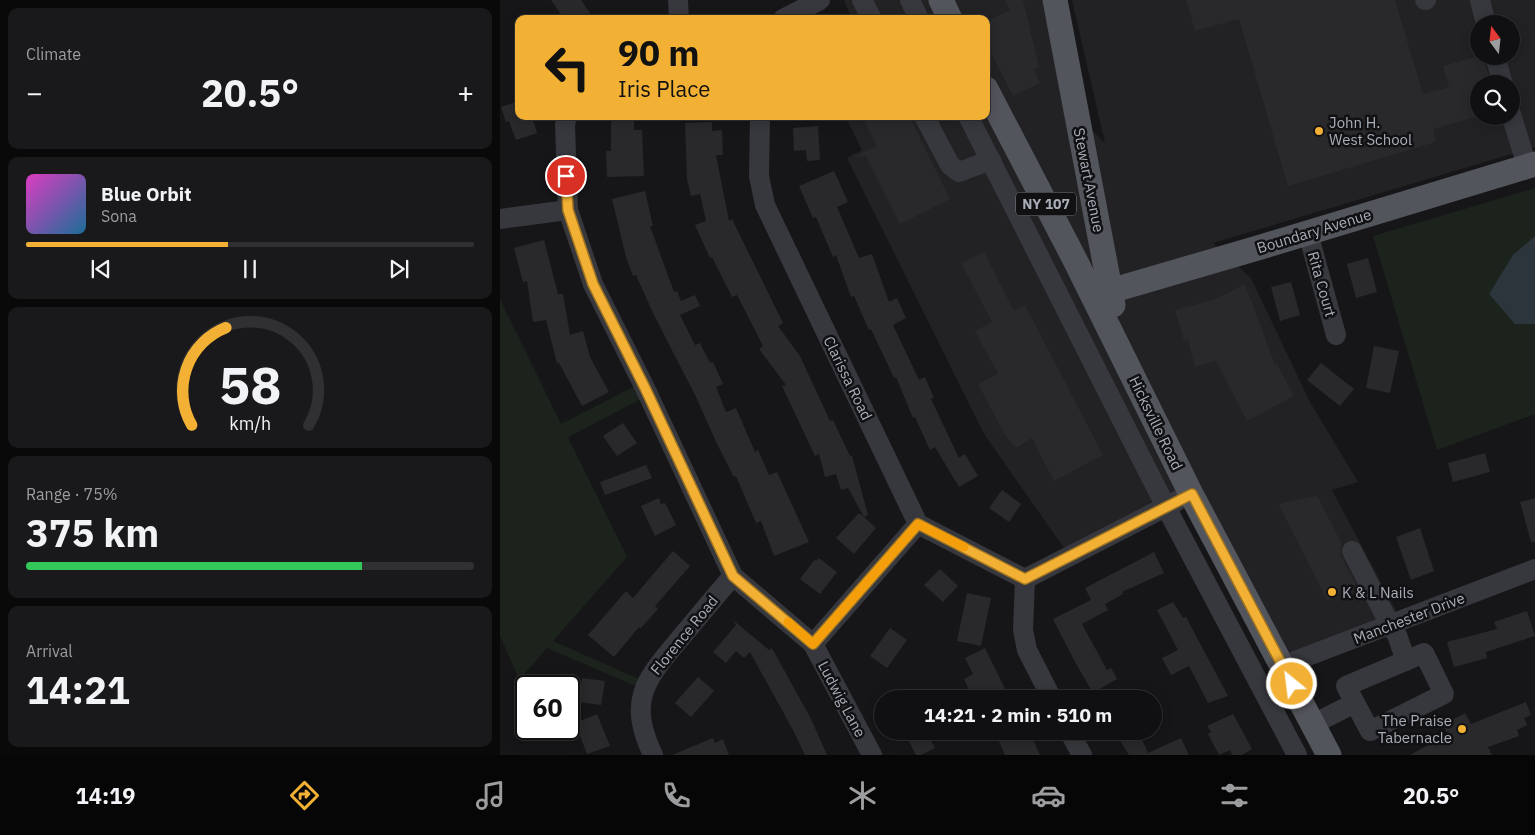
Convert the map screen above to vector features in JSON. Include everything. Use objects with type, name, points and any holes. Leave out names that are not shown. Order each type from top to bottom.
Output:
[{"type":"main road","points":[[940,0],[948,15]]},
{"type":"main road","name":"Stewart Avenue","points":[[1055,0],[1102,293]]},
{"type":"main road","name":"Hicksville Road","points":[[990,96],[1102,293],[1124,359],[1192,494],[1329,755]]},
{"type":"main road","name":"Boundary Avenue","points":[[1102,293],[1531,165]]},
{"type":"street","points":[[678,0],[679,15]]},
{"type":"street","points":[[791,15],[820,0]]},
{"type":"street","points":[[862,0],[870,15]]},
{"type":"street","points":[[910,0],[917,15]]},
{"type":"street","points":[[1480,0],[1484,15]]},
{"type":"street","name":"Ludwig Lane","points":[[566,120],[568,210],[593,284],[645,388],[733,576],[813,644],[872,755]]},
{"type":"street","name":"Clarissa Road","points":[[760,120],[759,176],[765,205],[918,524]]},
{"type":"street","points":[[926,120],[950,166],[959,172],[991,160]]},
{"type":"street","name":"Hicksville Road","points":[[970,120],[1166,507],[1296,755]]},
{"type":"street","points":[[1515,125],[1531,165]]},
{"type":"street","points":[[500,218],[568,210]]},
{"type":"street","name":"Rita Court","points":[[1308,233],[1336,335]]},
{"type":"street","points":[[1025,579],[1192,494]]},
{"type":"street","points":[[813,644],[918,524],[1025,579]]},
{"type":"street","points":[[1352,551],[1397,635],[1406,661]]},
{"type":"street","name":"Manchester Drive","points":[[1282,666],[1535,569]]},
{"type":"street","name":"Florence Road","points":[[653,755],[644,735],[640,711],[643,693],[652,672],[733,576]]},
{"type":"street","points":[[1025,579],[1023,630],[1027,650],[1047,690]]},
{"type":"street","points":[[1424,653],[1444,694],[1370,732],[1355,703],[1346,686],[1424,653]]},
{"type":"street","points":[[1313,724],[1355,703]]},
{"type":"street","points":[[1074,740],[1082,755]]},
{"type":"shaded area","points":[[844,0],[1042,0],[1065,104],[1105,143],[1072,0],[1535,0],[1535,147],[1213,243],[1251,278],[1310,402],[1358,482],[1332,490],[1400,618],[1290,658],[1198,483],[1066,551],[984,434],[847,158],[862,150],[847,120],[990,120],[990,15],[850,15]]},
{"type":"shaded area","points":[[1535,188],[1535,414],[1437,450],[1373,236]]},
{"type":"shaded area","points":[[1535,236],[1535,324],[1515,324],[1489,294],[1513,255]]},
{"type":"shaded area","points":[[500,299],[561,424],[641,383],[647,396],[568,437],[627,557],[553,641],[639,679],[636,686],[547,648],[523,675],[517,675],[500,635]]},
{"type":"building","points":[[551,0],[581,0],[591,15],[561,15]]},
{"type":"building","points":[[1005,0],[1023,0],[1039,67],[1034,69],[1040,83],[1013,96],[990,51],[990,20],[1010,10]]},
{"type":"building","points":[[1186,0],[1395,0],[1423,94],[1449,87],[1443,66],[1470,58],[1470,65],[1486,65],[1488,75],[1470,75],[1470,119],[1433,129],[1436,142],[1288,186],[1239,19],[1195,31]]},
{"type":"building","points":[[515,102],[515,120],[533,120],[537,133],[516,140],[509,121],[506,122],[501,107]]},
{"type":"building","points":[[611,120],[634,120],[634,130],[642,130],[644,176],[607,177],[606,151],[611,151]]},
{"type":"building","points":[[864,120],[911,120],[950,199],[900,224],[866,156],[854,157],[877,146]]},
{"type":"building","points":[[712,122],[712,131],[722,130],[723,155],[716,155],[729,221],[732,219],[783,323],[778,326],[800,356],[830,421],[833,420],[850,456],[852,456],[868,515],[864,517],[848,488],[841,490],[836,474],[825,477],[819,454],[815,456],[782,386],[786,385],[759,349],[763,346],[737,295],[732,297],[712,257],[710,258],[695,225],[706,221],[700,194],[691,196],[687,179],[685,123]]},
{"type":"building","points":[[818,126],[820,160],[807,161],[806,150],[794,151],[793,128]]},
{"type":"building","points":[[834,171],[848,202],[837,207],[859,258],[872,254],[889,302],[897,298],[906,318],[893,325],[919,380],[925,377],[934,398],[931,399],[959,458],[965,454],[978,476],[959,487],[935,447],[930,450],[915,417],[913,418],[896,377],[894,378],[871,329],[869,330],[854,296],[851,297],[836,255],[833,257],[816,217],[813,218],[799,186]]},
{"type":"building","points":[[645,191],[653,226],[650,226],[674,292],[677,291],[681,301],[695,295],[700,306],[680,315],[695,345],[700,343],[710,363],[713,362],[723,384],[716,387],[726,412],[736,408],[755,452],[758,450],[769,475],[777,472],[809,542],[774,556],[761,521],[756,523],[736,476],[734,477],[717,444],[636,275],[633,276],[626,257],[612,199]]},
{"type":"building","points":[[544,240],[558,294],[563,294],[570,335],[583,331],[590,357],[609,392],[582,406],[559,363],[557,363],[546,320],[533,322],[527,281],[523,282],[514,248]]},
{"type":"building","points":[[984,252],[1014,311],[1025,305],[1103,455],[1054,481],[1034,443],[1036,441],[1034,442],[1032,438],[1016,448],[1005,435],[978,384],[998,374],[975,331],[992,322],[961,263]]},
{"type":"building","points":[[1368,258],[1377,292],[1356,298],[1347,264]]},
{"type":"building","points":[[1291,282],[1300,315],[1280,321],[1271,287]]},
{"type":"building","points":[[1245,284],[1275,365],[1277,364],[1294,396],[1247,421],[1216,361],[1195,367],[1188,340],[1184,341],[1175,310],[1216,299]]},
{"type":"building","points":[[1374,346],[1399,351],[1390,393],[1366,388]]},
{"type":"building","points":[[1321,363],[1354,389],[1340,406],[1307,380]]},
{"type":"building","points":[[623,423],[637,443],[617,456],[603,436]]},
{"type":"building","points":[[1485,453],[1490,472],[1453,482],[1448,463]]},
{"type":"building","points":[[646,465],[652,478],[605,495],[600,482]]},
{"type":"building","points":[[1002,490],[1021,504],[1009,522],[989,508]]},
{"type":"building","points":[[1317,496],[1342,544],[1341,556],[1356,584],[1327,600],[1279,505],[1285,502]]},
{"type":"building","points":[[659,498],[661,504],[665,503],[676,525],[655,536],[641,506]]},
{"type":"building","points":[[1535,498],[1535,542],[1531,542],[1520,502]]},
{"type":"building","points":[[859,513],[876,528],[854,554],[836,538]]},
{"type":"building","points":[[1420,528],[1434,571],[1411,580],[1396,537]]},
{"type":"building","points":[[673,551],[690,566],[655,606],[658,609],[641,628],[639,627],[614,657],[588,635],[626,591],[633,598]]},
{"type":"building","points":[[1154,552],[1164,573],[1122,592],[1123,594],[1105,604],[1108,610],[1082,624],[1107,670],[1111,668],[1117,679],[1098,690],[1091,690],[1053,619],[1091,600],[1085,588]]},
{"type":"building","points":[[819,558],[837,572],[820,594],[800,579],[815,559],[816,561]]},
{"type":"building","points":[[940,569],[958,586],[943,602],[924,585]]},
{"type":"building","points":[[967,593],[991,598],[981,646],[957,641]]},
{"type":"building","points":[[1173,602],[1183,618],[1186,617],[1228,696],[1208,703],[1189,666],[1171,675],[1162,658],[1178,650],[1157,610]]},
{"type":"building","points":[[1527,611],[1535,636],[1486,652],[1487,658],[1454,667],[1447,642],[1497,629],[1494,622]]},
{"type":"building","points":[[733,620],[769,650],[772,648],[811,719],[827,755],[805,755],[750,652],[744,658],[736,651],[726,663],[713,652],[736,625]]},
{"type":"building","points":[[890,628],[907,640],[887,668],[870,656]]},
{"type":"building","points":[[985,648],[1006,690],[969,690],[964,679],[973,674],[965,658]]},
{"type":"building","points":[[698,677],[714,691],[691,717],[675,703]]},
{"type":"building","points":[[582,678],[605,681],[601,705],[580,702]]},
{"type":"building","points":[[1526,702],[1531,715],[1524,718],[1527,725],[1517,730],[1519,736],[1488,747],[1492,755],[1410,755],[1448,734],[1443,725],[1465,713],[1471,724]]},
{"type":"building","points":[[597,714],[610,746],[587,754],[580,736],[580,721]]},
{"type":"building","points":[[1233,714],[1252,749],[1242,755],[1232,755],[1230,750],[1219,755],[1208,734],[1211,732],[1207,726]]},
{"type":"building","points":[[713,738],[715,743],[723,739],[729,755],[672,755]]},
{"type":"building","points":[[1181,738],[1189,755],[1129,755],[1120,740],[1142,740],[1148,753]]},
{"type":"building","points":[[908,740],[931,740],[935,748],[921,755],[916,755]]},
{"type":"building","points":[[998,740],[1033,740],[1040,755],[1005,755]]},
{"type":"slow traffic","points":[[788,622],[813,644],[918,524],[964,547]]},
{"type":"place","name":"John H. West School","points":[[1319,131]]},
{"type":"place","name":"K & L Nails","points":[[1332,592]]},
{"type":"place","name":"The Praise Tabernacle","points":[[1462,729]]},
{"type":"route","points":[[566,176],[568,210],[593,284],[645,388],[733,576],[813,644],[918,524],[1025,579],[1192,494],[1292,684]]}]
